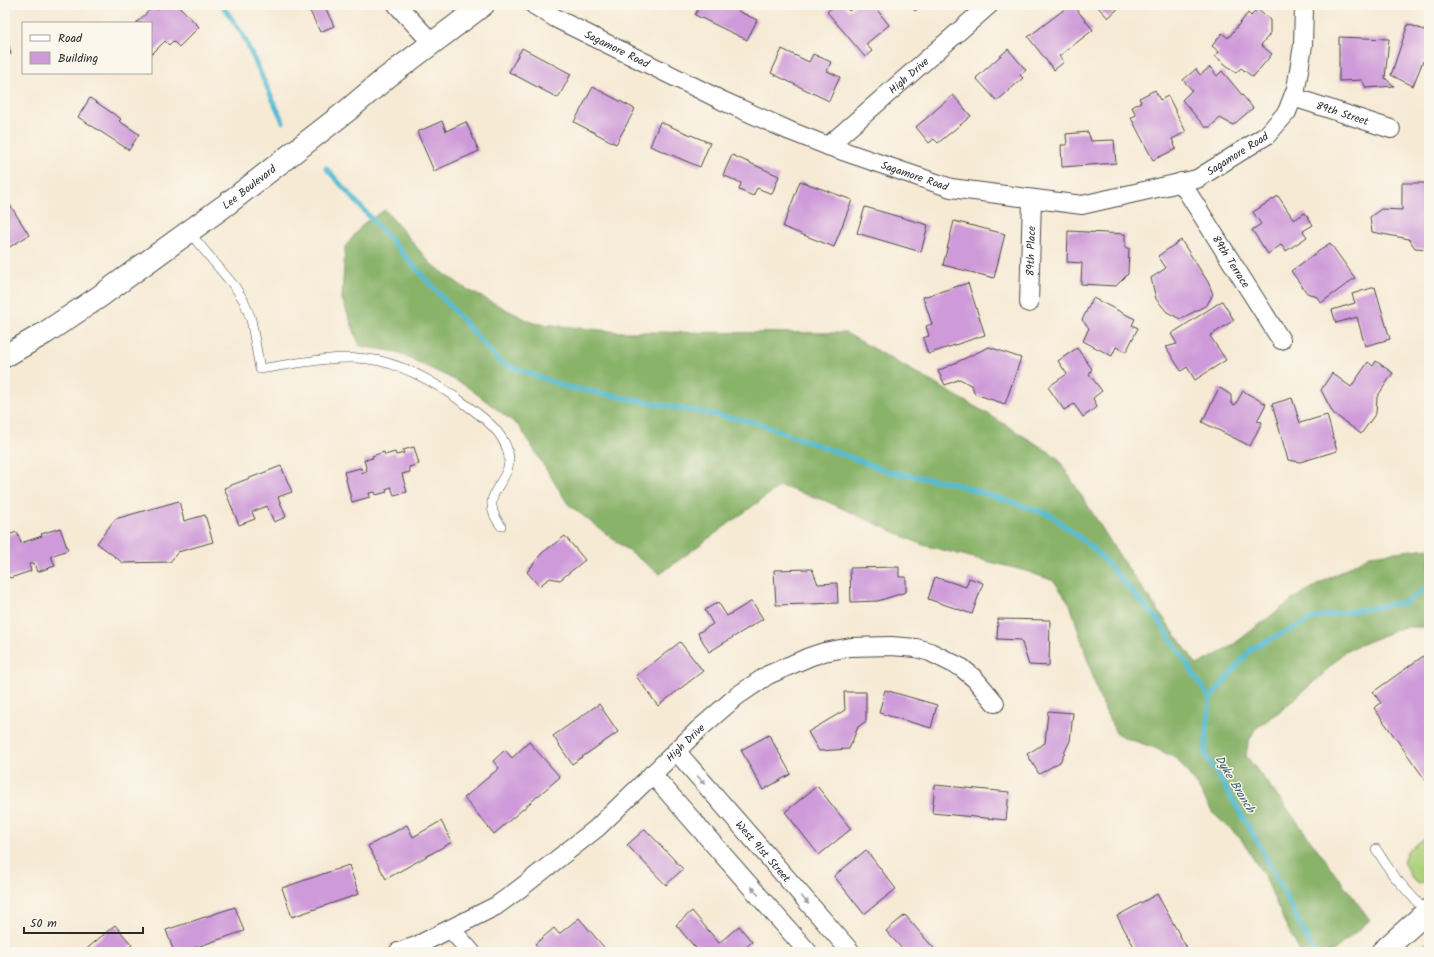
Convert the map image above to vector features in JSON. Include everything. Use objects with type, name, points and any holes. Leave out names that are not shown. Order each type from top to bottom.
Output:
[{"type":"street","points":[[397,5],[432,43]]},
{"type":"street","name":"Lee Boulevard","points":[[5,356],[45,334],[189,232],[348,110],[386,78],[483,5]]},
{"type":"street","name":"Sagamore Road","points":[[534,5],[557,19],[723,101],[828,146],[951,188],[1082,205],[1197,179],[1267,135],[1288,112],[1296,89],[1303,45],[1303,5]]},
{"type":"street","name":"High Drive","points":[[828,146],[989,5]]},
{"type":"street","name":"89th Street","points":[[1293,97],[1391,129]]},
{"type":"street","name":"89th Terrace","points":[[1181,182],[1281,340]]},
{"type":"street","name":"89th Place","points":[[1029,303],[1032,199]]},
{"type":"street","name":"High Drive","points":[[398,952],[416,946],[496,906],[536,877],[597,828],[699,729],[737,696],[768,675],[824,652],[851,647],[891,646],[916,648],[930,652],[962,668],[975,679],[995,703]]},
{"type":"street","name":"West 91st Street","points":[[676,751],[851,952]]},
{"type":"street","points":[[652,774],[808,952]]},
{"type":"street","points":[[1382,952],[1428,912]]},
{"type":"street","points":[[451,929],[471,952]]},
{"type":"lane","points":[[189,232],[235,287],[244,302],[251,319],[260,369],[311,361],[340,359],[368,359],[395,365],[428,380],[460,400],[494,427],[504,441],[508,452],[510,466],[493,494],[491,503],[494,517],[501,526]]},
{"type":"lane","points":[[1376,849],[1393,875],[1428,912]]},
{"type":"green space","points":[[385,210],[431,264],[466,289],[533,323],[619,332],[846,333],[988,414],[1057,457],[1124,563],[1197,665],[1226,650],[1296,597],[1370,555],[1429,548],[1429,627],[1404,627],[1345,651],[1322,675],[1284,708],[1255,729],[1248,743],[1246,756],[1370,920],[1332,952],[1300,952],[1284,921],[1266,879],[1241,839],[1212,812],[1197,785],[1177,759],[1155,748],[1117,735],[1101,702],[1070,604],[1054,581],[1026,571],[923,545],[826,501],[780,486],[660,574],[568,504],[519,426],[465,385],[397,352],[360,346],[342,299],[345,247],[364,223]]},
{"type":"green space","points":[[1429,835],[1429,879],[1426,882],[1419,884],[1412,879],[1403,862],[1408,850]]},
{"type":"green space","points":[[1429,940],[1429,947],[1423,952],[1413,952]]},
{"type":"building","points":[[163,5],[178,5],[199,27],[179,47],[173,41],[169,45],[165,41],[152,54],[152,22],[137,22],[154,6],[158,10]]},
{"type":"building","points":[[307,5],[324,5],[334,26],[320,32]]},
{"type":"building","points":[[700,5],[726,5],[757,20],[747,40],[695,15]]},
{"type":"building","points":[[835,5],[844,5],[849,11],[854,7],[852,5],[873,5],[889,25],[866,44],[872,51],[865,57],[827,12]]},
{"type":"building","points":[[910,5],[922,5],[915,11]]},
{"type":"building","points":[[1070,5],[1073,5],[1093,30],[1059,56],[1064,62],[1054,70],[1028,37]]},
{"type":"building","points":[[1096,5],[1122,5],[1108,18]]},
{"type":"building","points":[[1257,9],[1270,20],[1270,34],[1261,45],[1272,54],[1253,77],[1241,68],[1236,73],[1215,56],[1219,52],[1212,46],[1222,33],[1228,38],[1248,13],[1251,16]]},
{"type":"building","points":[[1408,24],[1426,31],[1429,28],[1429,64],[1423,61],[1413,86],[1391,75]]},
{"type":"building","points":[[5,30],[11,54],[5,55]]},
{"type":"building","points":[[1339,37],[1389,39],[1385,78],[1394,86],[1366,88],[1362,80],[1339,81]]},
{"type":"building","points":[[522,48],[571,74],[558,98],[509,72]]},
{"type":"building","points":[[782,49],[809,62],[813,54],[831,62],[827,71],[840,77],[829,101],[771,73]]},
{"type":"building","points":[[1008,49],[1026,70],[1020,75],[1023,78],[997,101],[976,78]]},
{"type":"building","points":[[1210,67],[1217,76],[1222,71],[1253,108],[1233,125],[1220,118],[1210,127],[1205,127],[1182,100],[1192,90],[1183,80],[1196,69],[1200,75]]},
{"type":"building","points":[[593,87],[635,109],[616,144],[574,122]]},
{"type":"building","points":[[1155,90],[1160,100],[1168,96],[1186,132],[1172,139],[1176,149],[1153,160],[1131,118],[1136,115],[1132,107],[1141,102],[1139,98]]},
{"type":"building","points":[[953,95],[971,116],[938,143],[934,139],[929,143],[916,127]]},
{"type":"building","points":[[90,98],[121,119],[119,121],[139,134],[129,150],[78,117]]},
{"type":"building","points":[[442,121],[446,131],[466,122],[479,151],[434,171],[417,132]]},
{"type":"building","points":[[660,122],[710,143],[700,167],[650,146]]},
{"type":"building","points":[[1088,132],[1091,141],[1114,140],[1116,163],[1062,167],[1061,145],[1067,145],[1066,134]]},
{"type":"building","points":[[732,155],[779,176],[772,194],[757,188],[753,196],[739,190],[741,183],[723,175]]},
{"type":"building","points":[[800,181],[852,200],[834,247],[783,227]]},
{"type":"building","points":[[1402,183],[1428,183],[1428,249],[1415,248],[1409,239],[1372,232],[1370,217],[1381,209],[1402,210]]},
{"type":"building","points":[[1278,196],[1294,220],[1305,213],[1313,225],[1303,231],[1307,237],[1286,251],[1281,245],[1268,254],[1252,230],[1261,224],[1253,212]]},
{"type":"building","points":[[7,200],[29,235],[5,250],[5,201]]},
{"type":"building","points":[[865,207],[928,225],[921,252],[857,233]]},
{"type":"building","points":[[954,221],[1005,234],[994,278],[943,265]]},
{"type":"building","points":[[1068,231],[1125,234],[1125,248],[1129,248],[1128,274],[1116,286],[1081,284],[1082,263],[1067,262]]},
{"type":"building","points":[[1181,240],[1208,282],[1213,294],[1207,305],[1180,319],[1167,312],[1156,299],[1151,278],[1166,268],[1158,256]]},
{"type":"building","points":[[1330,243],[1355,278],[1321,303],[1317,297],[1307,293],[1291,271]]},
{"type":"building","points":[[968,283],[985,335],[928,354],[923,338],[929,336],[926,326],[932,324],[923,297]]},
{"type":"building","points":[[1375,287],[1390,339],[1365,346],[1357,317],[1336,323],[1332,310],[1355,303],[1352,294]]},
{"type":"building","points":[[1093,298],[1135,319],[1132,325],[1138,328],[1126,352],[1116,347],[1112,356],[1083,341],[1089,328],[1082,320]]},
{"type":"building","points":[[1222,301],[1234,320],[1210,336],[1226,360],[1195,380],[1187,367],[1181,371],[1166,347],[1177,344],[1171,334]]},
{"type":"building","points":[[989,347],[1021,358],[1005,404],[975,394],[972,386],[960,379],[945,385],[938,371]]},
{"type":"building","points":[[1077,348],[1092,369],[1089,374],[1102,391],[1093,398],[1097,407],[1083,417],[1074,404],[1064,410],[1048,387],[1067,374],[1058,361]]},
{"type":"building","points":[[1376,361],[1393,373],[1377,397],[1376,413],[1361,434],[1333,413],[1321,390],[1332,373],[1351,387],[1368,362],[1373,366]]},
{"type":"building","points":[[1220,388],[1231,395],[1231,403],[1235,405],[1243,391],[1266,404],[1257,421],[1262,422],[1250,446],[1202,422]]},
{"type":"building","points":[[1292,398],[1300,423],[1327,415],[1337,451],[1300,462],[1288,460],[1272,404]]},
{"type":"building","points":[[414,447],[419,464],[409,467],[410,472],[402,474],[407,492],[394,495],[391,487],[386,489],[387,492],[376,495],[375,492],[369,493],[370,497],[352,502],[344,472],[361,468],[362,473],[367,471],[364,460],[373,458],[372,456],[384,452],[385,455],[395,452],[396,455],[404,453],[403,450]]},
{"type":"building","points":[[281,466],[292,492],[278,497],[286,517],[274,522],[267,506],[252,512],[255,519],[239,525],[224,488]]},
{"type":"building","points":[[179,501],[184,521],[205,515],[213,542],[178,552],[170,562],[123,563],[97,543],[115,519]]},
{"type":"building","points":[[60,528],[68,550],[51,556],[55,566],[37,572],[34,563],[29,564],[31,571],[10,578],[5,573],[5,536],[17,532],[21,543],[42,536],[41,534]]},
{"type":"building","points":[[565,536],[585,560],[560,580],[550,578],[539,586],[527,572],[542,553]]},
{"type":"building","points":[[899,567],[899,577],[906,577],[906,592],[878,601],[851,602],[850,568]]},
{"type":"building","points":[[812,569],[818,584],[837,583],[838,603],[776,605],[774,570]]},
{"type":"building","points":[[935,577],[966,587],[969,578],[983,583],[972,614],[928,599]]},
{"type":"building","points":[[752,601],[763,619],[709,652],[698,633],[713,624],[705,610],[718,602],[727,616]]},
{"type":"building","points":[[998,619],[1050,620],[1049,666],[1029,665],[1021,640],[997,639]]},
{"type":"building","points":[[680,642],[703,671],[658,706],[636,676]]},
{"type":"building","points":[[1429,652],[1429,785],[1374,708],[1381,703],[1373,692]]},
{"type":"building","points":[[885,690],[937,705],[931,728],[879,713]]},
{"type":"building","points":[[844,692],[866,692],[866,721],[858,727],[849,749],[819,751],[808,732],[845,710]]},
{"type":"building","points":[[599,704],[618,732],[572,764],[553,736]]},
{"type":"building","points":[[1048,711],[1073,713],[1070,741],[1060,762],[1039,774],[1027,754],[1045,743]]},
{"type":"building","points":[[769,735],[791,774],[763,790],[741,750]]},
{"type":"building","points":[[529,742],[560,777],[494,834],[464,798],[499,768],[493,761],[505,750],[512,758]]},
{"type":"building","points":[[935,785],[1009,792],[1006,820],[932,813]]},
{"type":"building","points":[[817,786],[851,829],[819,855],[785,812]]},
{"type":"building","points":[[441,821],[452,842],[386,879],[368,846],[407,825],[413,837]]},
{"type":"building","points":[[645,829],[683,869],[666,885],[627,845]]},
{"type":"building","points":[[866,850],[896,889],[864,914],[834,876]]},
{"type":"building","points":[[349,865],[359,894],[292,917],[282,888]]},
{"type":"building","points":[[1157,894],[1189,952],[1137,952],[1117,916]]},
{"type":"building","points":[[235,907],[244,931],[182,952],[174,952],[166,930]]},
{"type":"building","points":[[692,911],[719,943],[739,926],[752,942],[740,952],[699,952],[676,925]]},
{"type":"building","points":[[905,915],[937,952],[905,952],[886,931]]},
{"type":"building","points":[[579,918],[608,952],[542,952],[535,944],[554,928],[559,934]]},
{"type":"building","points":[[115,925],[132,945],[123,952],[83,952]]},
{"type":"waterway","points":[[222,5],[243,35],[283,122]]},
{"type":"waterway","points":[[326,168],[501,363],[567,387],[758,423],[890,472],[952,483],[1051,515],[1095,550],[1159,621],[1210,699]]},
{"type":"waterway","name":"Dyke Branch","points":[[1314,952],[1260,846],[1205,754],[1210,699],[1252,648],[1317,617],[1406,602],[1429,586]]}]
